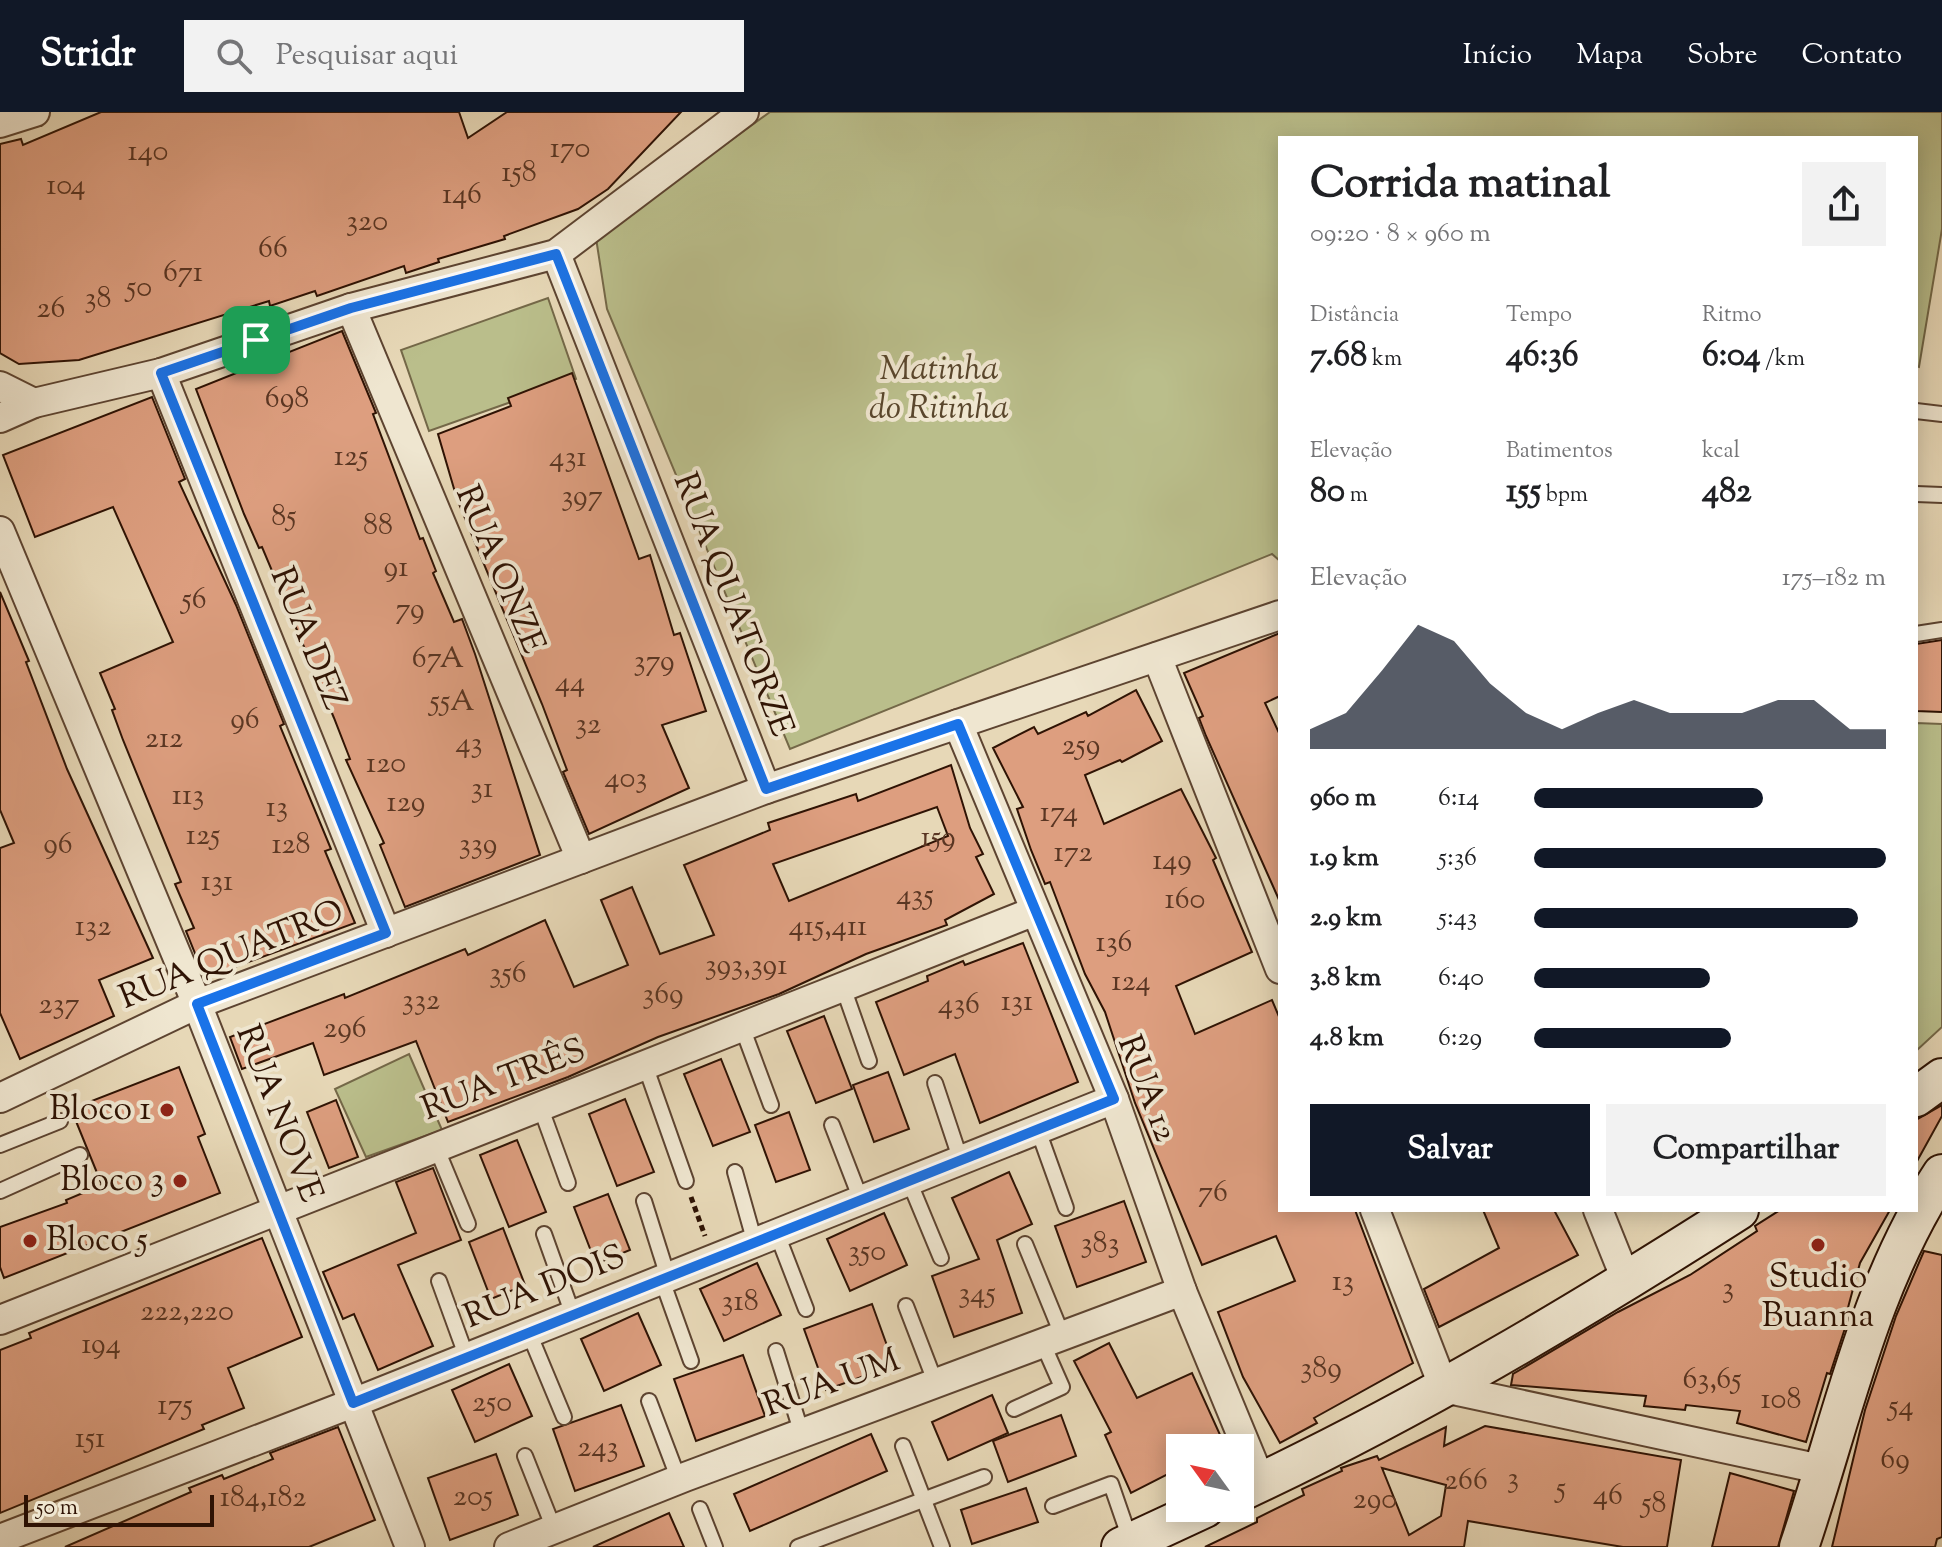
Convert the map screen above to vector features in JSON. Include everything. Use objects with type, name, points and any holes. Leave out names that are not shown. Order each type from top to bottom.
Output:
[{"type":"street","points":[[0,123],[35,112]]},
{"type":"street","points":[[0,418],[34,403],[161,373],[351,308],[556,254],[744,112]]},
{"type":"street","name":"RUA QUATORZE","points":[[556,254],[766,789],[1278,616]]},
{"type":"street","name":"RUA ONZE","points":[[351,308],[581,859]]},
{"type":"street","name":"RUA DEZ","points":[[161,373],[386,933]]},
{"type":"street","points":[[0,386],[34,403]]},
{"type":"street","name":"RUA NOVE","points":[[0,531],[197,1004],[410,1547]]},
{"type":"street","points":[[1157,657],[1278,964]]},
{"type":"street","name":"RUA 12","points":[[958,724],[1114,1099],[1232,1434]]},
{"type":"street","name":"RUA QUATRO","points":[[3,1089],[197,1004],[766,789]]},
{"type":"street","name":"RUA TRÊS","points":[[0,1320],[1035,911]]},
{"type":"street","points":[[1918,1096],[1942,1078]]},
{"type":"street","name":"RUA DOIS","points":[[0,1539],[467,1358],[1114,1099]]},
{"type":"street","points":[[1918,1210],[1942,1174]]},
{"type":"street","points":[[1376,1212],[1444,1388]]},
{"type":"street","points":[[1599,1212],[1627,1282]]},
{"type":"street","points":[[1254,1485],[1444,1388],[1627,1282],[1736,1212]]},
{"type":"street","points":[[1799,1547],[1882,1284],[1917,1212]]},
{"type":"street","name":"RUA UM","points":[[521,1545],[679,1480],[1182,1291]]},
{"type":"street","points":[[1444,1388],[1825,1470]]},
{"type":"street","points":[[1126,1545],[1175,1522]]},
{"type":"lane","points":[[1918,411],[1942,414]]},
{"type":"lane","points":[[1918,494],[1942,495]]},
{"type":"lane","points":[[1918,634],[1942,630]]},
{"type":"lane","points":[[843,987],[869,1061]]},
{"type":"lane","points":[[742,1027],[771,1105]]},
{"type":"lane","points":[[645,1065],[686,1181]]},
{"type":"lane","points":[[935,1083],[961,1161]]},
{"type":"lane","points":[[540,1106],[568,1183]]},
{"type":"lane","points":[[0,1145],[60,1121]]},
{"type":"lane","points":[[832,1125],[861,1200]]},
{"type":"lane","points":[[1038,1130],[1066,1208]]},
{"type":"lane","points":[[436,1147],[468,1224]]},
{"type":"lane","points":[[0,1191],[80,1155]]},
{"type":"lane","points":[[735,1172],[766,1238],[806,1309]]},
{"type":"lane","points":[[909,1181],[941,1258]]},
{"type":"lane","points":[[644,1201],[691,1361]]},
{"type":"lane","points":[[544,1234],[573,1315]]},
{"type":"lane","points":[[1014,1409],[1062,1387],[1053,1340],[1025,1244]]},
{"type":"lane","points":[[439,1281],[467,1358]]},
{"type":"lane","points":[[906,1306],[936,1384]]},
{"type":"lane","points":[[529,1333],[564,1417]]},
{"type":"lane","points":[[776,1351],[802,1434]]},
{"type":"lane","points":[[649,1401],[679,1480]]},
{"type":"lane","points":[[903,1446],[942,1547]]},
{"type":"lane","points":[[525,1456],[554,1529]]},
{"type":"lane","points":[[798,1547],[984,1477]]},
{"type":"lane","points":[[1053,1506],[1111,1484],[1126,1545]]},
{"type":"lane","points":[[700,1509],[715,1547]]},
{"type":"path","points":[[686,1181],[713,1259]]},
{"type":"green space","name":"Matinha do Ritinha","points":[[770,112],[1942,112],[1942,229],[1919,367],[1918,136],[1278,136],[1278,559],[1272,554],[790,749],[607,309],[596,238]]},
{"type":"green space","points":[[548,298],[576,379],[429,431],[401,350]]},
{"type":"green space","points":[[1918,723],[1942,724],[1942,1027],[1918,1049]]},
{"type":"green space","points":[[409,1054],[442,1130],[366,1157],[335,1089]]},
{"type":"building","points":[[101,112],[459,112],[468,138],[507,112],[681,112],[608,189],[578,209],[504,236],[505,239],[438,259],[439,262],[406,273],[404,266],[317,296],[315,291],[270,306],[269,301],[79,360],[19,364],[0,353],[0,144],[21,139],[23,145]]},
{"type":"building","points":[[342,331],[376,413],[373,414],[420,539],[423,538],[436,571],[433,573],[454,622],[462,619],[540,855],[405,907],[380,845],[384,843],[346,760],[350,759],[334,718],[262,547],[259,548],[244,514],[196,389]]},
{"type":"building","points":[[572,373],[639,559],[650,555],[674,635],[680,633],[706,711],[662,725],[689,788],[589,834],[563,772],[567,770],[542,704],[457,499],[438,434],[511,406],[508,398]]},
{"type":"building","points":[[152,397],[185,479],[179,482],[236,605],[284,724],[280,726],[331,849],[325,851],[355,923],[205,978],[186,931],[194,928],[175,884],[181,882],[123,740],[112,710],[115,709],[100,673],[173,642],[113,507],[35,537],[3,455]]},
{"type":"building","points":[[0,592],[29,661],[26,662],[67,769],[153,958],[99,980],[114,1016],[20,1059],[0,1013],[0,848],[14,843],[0,810]]},
{"type":"building","points":[[1278,634],[1278,697],[1265,703],[1278,731],[1278,898],[1206,736],[1199,718],[1203,716],[1184,673]]},
{"type":"building","points":[[1942,640],[1942,712],[1918,711],[1918,644]]},
{"type":"building","points":[[1136,690],[1162,741],[1122,762],[1120,760],[1085,775],[1104,824],[1181,789],[1216,858],[1213,860],[1252,952],[1176,986],[1195,1034],[1272,1000],[1278,1014],[1278,1212],[1356,1212],[1413,1363],[1314,1418],[1317,1423],[1280,1443],[1243,1377],[1218,1312],[1295,1281],[1276,1236],[1202,1265],[1135,1103],[1105,1012],[1085,974],[1050,882],[1045,884],[1031,850],[1017,809],[1023,807],[993,748],[1034,727],[1038,734],[1086,712],[1088,716]]},
{"type":"building","points":[[951,765],[970,828],[983,854],[976,857],[994,894],[945,920],[947,925],[866,954],[779,994],[658,1037],[568,1077],[448,1122],[416,1041],[324,1075],[313,1043],[242,1069],[230,1037],[344,994],[345,998],[465,949],[468,955],[545,920],[574,987],[628,965],[601,900],[632,887],[660,954],[714,935],[684,865],[770,830],[768,823],[856,794],[858,801]],"holes":[[[937,807],[948,836],[789,901],[773,864]]]},
{"type":"building","points":[[1023,943],[1078,1082],[980,1123],[955,1054],[904,1075],[876,1002],[928,981],[927,976],[963,961],[965,965]]},
{"type":"building","points":[[824,1016],[852,1089],[816,1103],[787,1031]]},
{"type":"building","points":[[721,1059],[750,1132],[713,1146],[684,1074]]},
{"type":"building","points":[[179,1067],[205,1134],[198,1137],[220,1193],[4,1278],[0,1267],[0,1227],[67,1203],[66,1200],[102,1185],[71,1109]]},
{"type":"building","points":[[888,1072],[909,1129],[874,1142],[853,1085]]},
{"type":"building","points":[[625,1099],[654,1172],[617,1186],[589,1114]]},
{"type":"building","points":[[336,1100],[358,1157],[329,1168],[307,1112]]},
{"type":"building","points":[[1942,1105],[1942,1116],[1918,1159],[1918,1119]]},
{"type":"building","points":[[789,1112],[810,1170],[776,1182],[755,1125]]},
{"type":"building","points":[[517,1140],[546,1212],[509,1227],[480,1155]]},
{"type":"building","points":[[433,1168],[461,1240],[398,1265],[433,1346],[378,1370],[354,1314],[343,1319],[323,1272],[416,1233],[396,1182]]},
{"type":"building","points":[[1009,1172],[1032,1224],[997,1240],[1022,1313],[954,1337],[932,1276],[979,1259],[952,1198]]},
{"type":"building","points":[[608,1194],[630,1250],[596,1264],[574,1207]]},
{"type":"building","points":[[1124,1201],[1146,1262],[1077,1287],[1055,1226]]},
{"type":"building","points":[[1484,1212],[1555,1212],[1578,1255],[1439,1327],[1424,1289],[1499,1248]]},
{"type":"building","points":[[1777,1212],[1889,1212],[1860,1263],[1846,1315],[1849,1316],[1830,1374],[1827,1373],[1806,1442],[1737,1423],[1740,1411],[1686,1405],[1685,1410],[1644,1406],[1646,1396],[1511,1385],[1513,1374],[1618,1312],[1690,1275],[1757,1231],[1755,1226]]},
{"type":"building","points":[[884,1213],[907,1265],[850,1291],[827,1239]]},
{"type":"building","points":[[503,1228],[525,1285],[491,1299],[469,1242]]},
{"type":"building","points":[[262,1238],[302,1337],[228,1368],[244,1408],[202,1425],[204,1429],[0,1513],[0,1350],[31,1338],[29,1333]]},
{"type":"building","points":[[1924,1251],[1942,1255],[1942,1537],[1937,1539],[1935,1547],[1832,1547],[1865,1410],[1896,1316]]},
{"type":"building","points":[[757,1263],[781,1315],[724,1341],[700,1289]]},
{"type":"building","points":[[872,1304],[894,1365],[826,1390],[804,1329]]},
{"type":"building","points":[[638,1313],[661,1365],[604,1391],[581,1339]]},
{"type":"building","points":[[1109,1343],[1137,1398],[1192,1373],[1220,1434],[1166,1434],[1166,1475],[1131,1493],[1105,1435],[1111,1432],[1074,1361]]},
{"type":"building","points":[[743,1355],[765,1416],[696,1441],[674,1379]]},
{"type":"building","points":[[509,1364],[532,1416],[475,1442],[452,1390]]},
{"type":"building","points":[[992,1395],[1008,1433],[948,1460],[932,1422]]},
{"type":"building","points":[[621,1405],[644,1466],[575,1491],[553,1429]]},
{"type":"building","points":[[1061,1415],[1076,1456],[1008,1482],[993,1441]]},
{"type":"building","points":[[1485,1426],[1681,1460],[1667,1547],[1623,1547],[1468,1521],[1464,1547],[1205,1547],[1304,1495],[1302,1489],[1342,1471],[1341,1468],[1377,1456],[1379,1460],[1446,1427],[1444,1446]],"holes":[[[1382,1468],[1446,1485],[1441,1516],[1409,1535]]]},
{"type":"building","points":[[338,1427],[375,1520],[309,1547],[65,1547],[191,1492],[189,1488],[222,1475],[224,1479],[273,1459],[270,1453]]},
{"type":"building","points":[[871,1434],[887,1471],[750,1531],[734,1494]]},
{"type":"building","points":[[496,1454],[518,1515],[450,1540],[428,1478]]},
{"type":"building","points":[[1730,1473],[1794,1491],[1778,1547],[1712,1547]]},
{"type":"building","points":[[1026,1488],[1038,1522],[972,1544],[961,1510]]},
{"type":"building","points":[[669,1513],[684,1547],[593,1547]]},
{"type":"place","name":"Bloco 1","points":[[167,1110]]},
{"type":"place","name":"Bloco 3","points":[[180,1181]]},
{"type":"place","name":"Bloco 5","points":[[30,1241]]},
{"type":"place","name":"Studio Buanna","points":[[1818,1245]]},
{"type":"route","points":[[556,254],[766,789],[958,724],[1114,1099],[353,1403],[197,1004],[386,933],[161,373],[256,340],[351,308],[556,254]]}]
